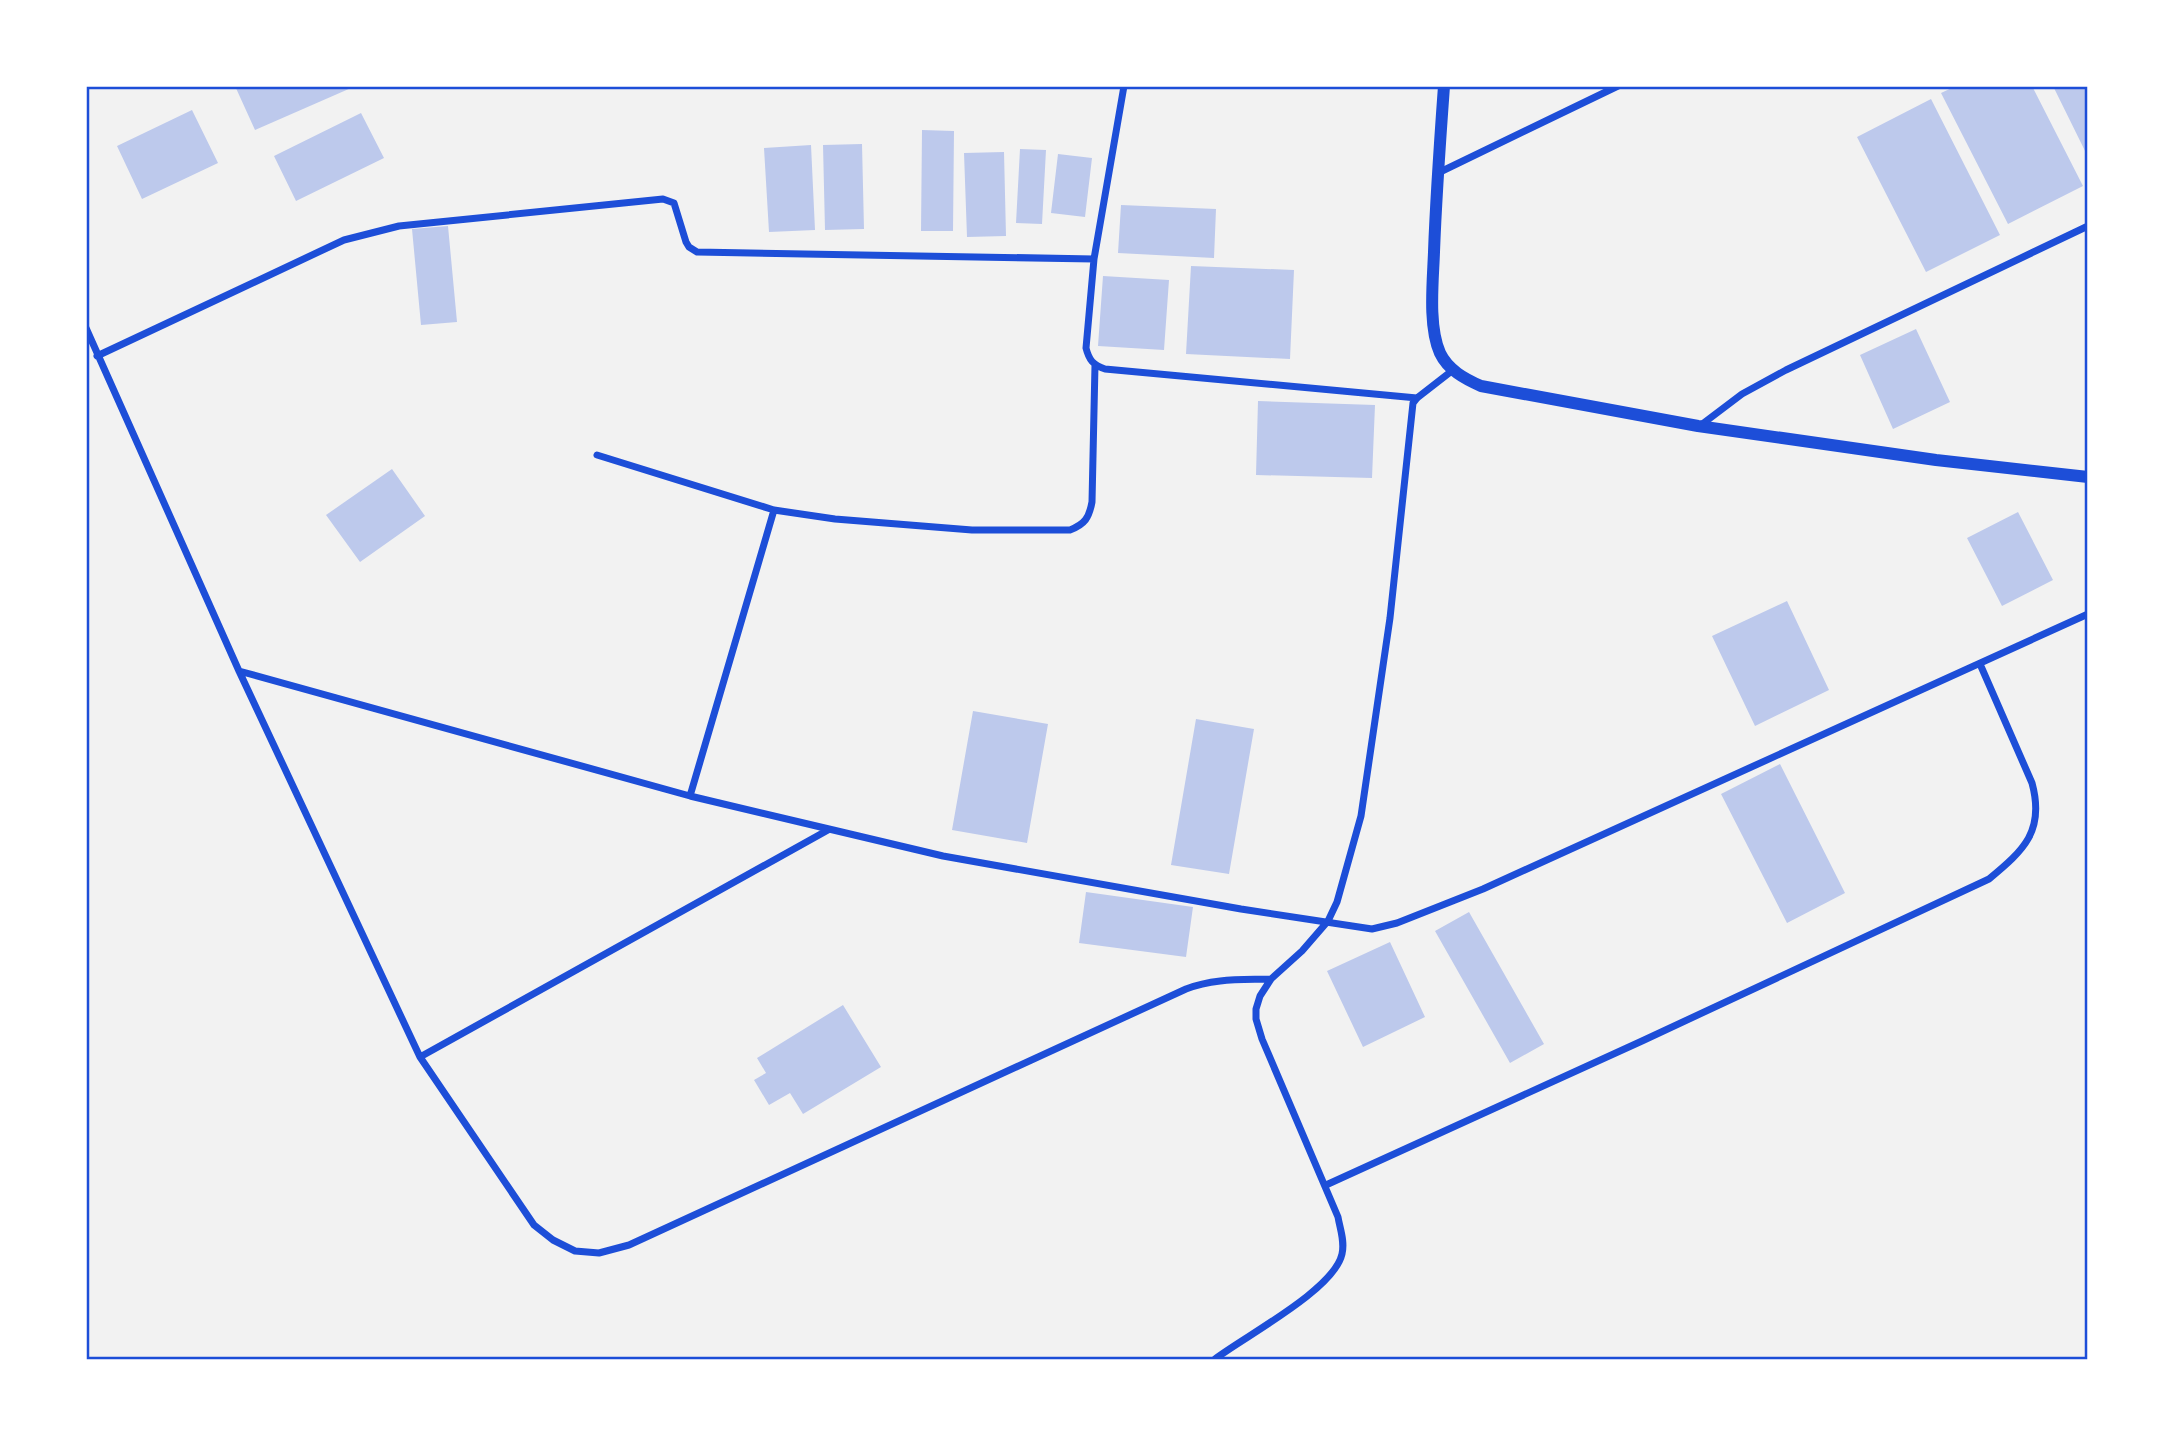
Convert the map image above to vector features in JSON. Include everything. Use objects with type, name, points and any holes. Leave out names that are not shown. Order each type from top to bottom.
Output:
[{"type":"street","points":[[597,455],[775,510],[835,519],[972,530],[1070,530],[1081,526],[1090,517],[1092,502],[1095,365],[1086,348],[1094,259],[1125,86]]},
{"type":"street","points":[[1444,86],[1437,174],[1432,293],[1434,322],[1440,353],[1452,370],[1467,380],[1481,386],[1699,426],[1936,460],[2088,477]]},
{"type":"street","points":[[1437,174],[1618,86]]},
{"type":"street","points":[[97,356],[344,240],[369,233],[399,226],[663,199],[674,203],[686,242],[697,252],[1094,259]]},
{"type":"street","points":[[1699,426],[1742,394],[1786,370],[2088,226]]},
{"type":"street","points":[[86,328],[239,671],[420,1057],[534,1225],[553,1240],[575,1251],[599,1253],[628,1245],[1186,989],[1221,980],[1271,979]]},
{"type":"street","points":[[1095,365],[1118,370],[1417,398]]},
{"type":"street","points":[[1215,1359],[1305,1298],[1331,1275],[1342,1255],[1343,1239],[1326,1185],[1262,1039],[1256,1009],[1260,996],[1271,979],[1328,921],[1337,901],[1361,816],[1390,618],[1412,408],[1417,398],[1452,370]]},
{"type":"street","points":[[690,796],[775,510]]},
{"type":"street","points":[[239,671],[690,796],[943,856],[1241,909],[1372,929],[1409,918],[1483,889],[2088,614]]},
{"type":"street","points":[[1326,1185],[1989,879],[2011,861],[2028,839],[2036,821],[2038,803],[2032,783],[1980,664]]},
{"type":"street","points":[[420,1057],[829,829]]},
{"type":"building","points":[[235,86],[349,86],[351,88],[255,130]]},
{"type":"building","points":[[1956,86],[2032,86],[2083,186],[2008,224],[1941,93]]},
{"type":"building","points":[[2053,86],[2088,86],[2088,157]]},
{"type":"building","points":[[1931,99],[2000,235],[1926,272],[1857,137]]},
{"type":"building","points":[[192,110],[218,163],[142,199],[117,146]]},
{"type":"building","points":[[361,113],[384,158],[296,201],[274,156]]},
{"type":"building","points":[[922,130],[954,131],[953,231],[921,231]]},
{"type":"building","points":[[862,144],[864,229],[825,230],[823,145]]},
{"type":"building","points":[[811,145],[815,230],[769,232],[764,148]]},
{"type":"building","points":[[1020,149],[1046,150],[1042,224],[1016,223]]},
{"type":"building","points":[[1004,152],[1006,236],[967,237],[964,153]]},
{"type":"building","points":[[1058,154],[1092,158],[1085,217],[1051,213]]},
{"type":"building","points":[[1121,205],[1216,209],[1214,258],[1118,253]]},
{"type":"building","points":[[448,226],[457,322],[421,325],[412,229]]},
{"type":"building","points":[[1191,266],[1294,270],[1290,359],[1186,354]]},
{"type":"building","points":[[1103,276],[1169,280],[1164,350],[1098,346]]},
{"type":"building","points":[[1916,329],[1950,402],[1893,429],[1860,355]]},
{"type":"building","points":[[1258,401],[1375,405],[1372,478],[1256,475]]},
{"type":"building","points":[[392,469],[425,516],[360,562],[326,515]]},
{"type":"building","points":[[2018,512],[2053,580],[2002,606],[1967,538]]},
{"type":"building","points":[[1787,601],[1829,690],[1755,726],[1712,636]]},
{"type":"building","points":[[973,711],[1048,724],[1027,843],[952,830]]},
{"type":"building","points":[[1196,719],[1254,729],[1229,874],[1171,865]]},
{"type":"building","points":[[1780,764],[1845,893],[1787,923],[1721,794]]},
{"type":"building","points":[[1086,892],[1193,907],[1186,957],[1079,943]]},
{"type":"building","points":[[1469,912],[1544,1044],[1510,1063],[1435,931]]},
{"type":"building","points":[[1390,942],[1425,1017],[1363,1047],[1327,971]]},
{"type":"building","points":[[843,1005],[881,1067],[803,1114],[790,1093],[769,1105],[754,1080],[766,1073],[757,1058]]}]
